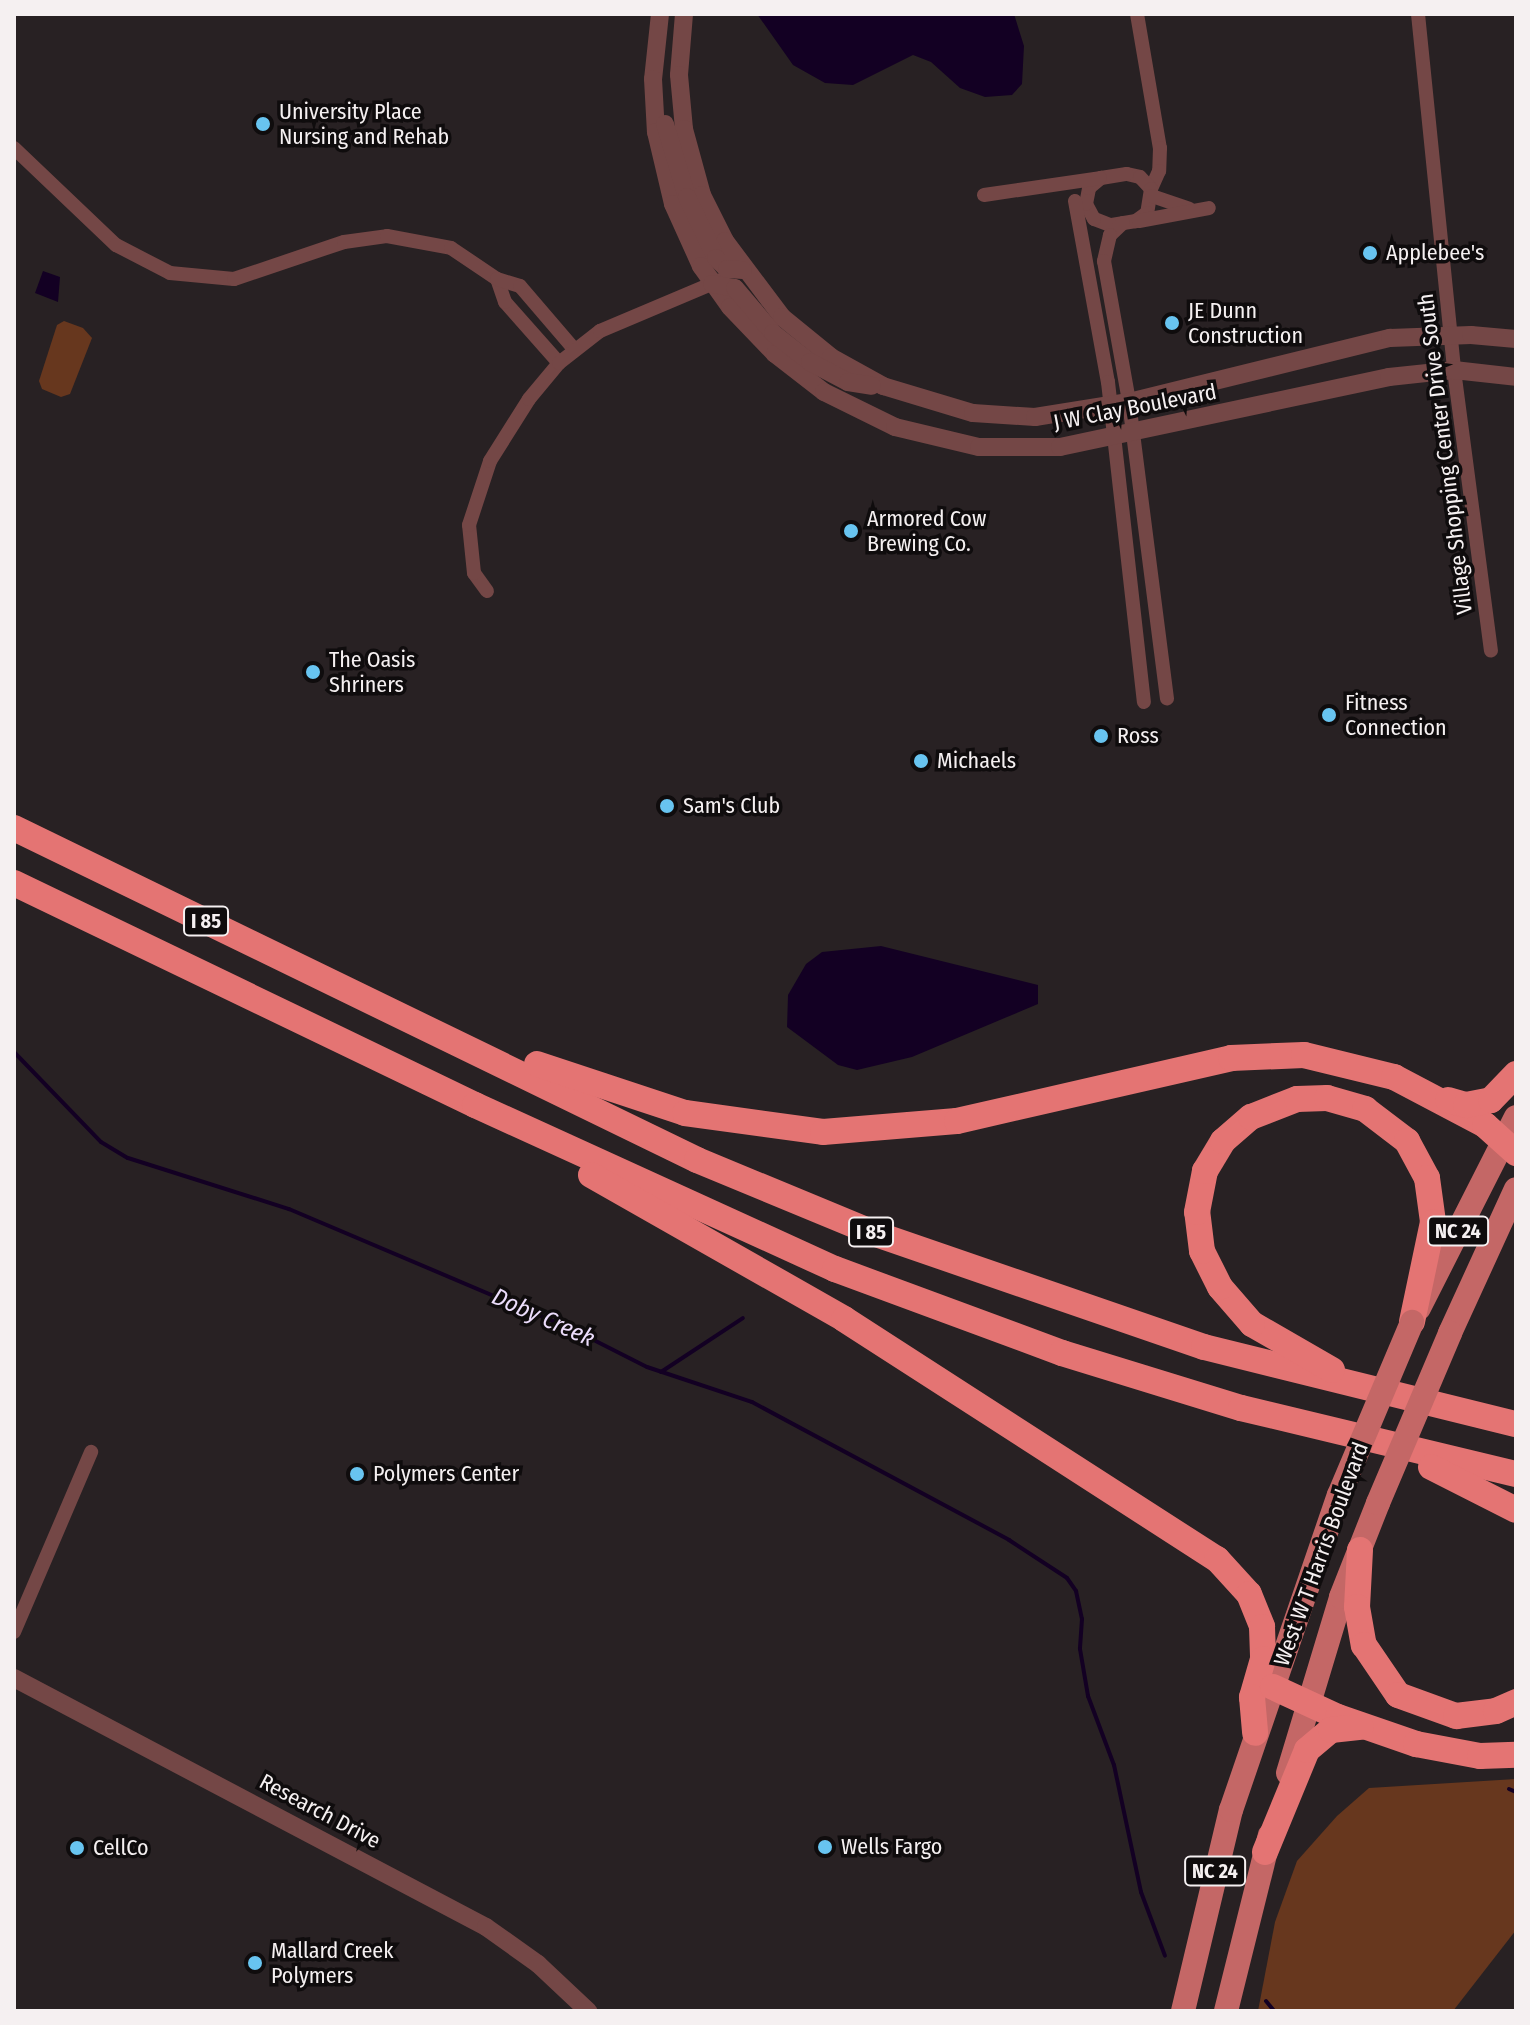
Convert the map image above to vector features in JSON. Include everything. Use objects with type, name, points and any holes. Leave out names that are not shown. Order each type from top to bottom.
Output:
[{"type":"highway","name":"I 85","points":[[14,828],[697,1160],[873,1233],[1148,1329],[1516,1424]]},
{"type":"highway","name":"I 85","points":[[14,883],[475,1105],[781,1246],[980,1324],[1198,1395],[1387,1447],[1516,1474]]},
{"type":"highway","points":[[398,1013],[636,1100],[771,1129],[823,1132],[944,1123],[1196,1065],[1270,1055],[1304,1055],[1364,1066],[1512,1137]]},
{"type":"highway","points":[[1425,1093],[1466,1105],[1491,1100],[1516,1074]]},
{"type":"highway","points":[[1367,1388],[1252,1324],[1210,1269],[1198,1232],[1199,1192],[1213,1155],[1237,1128],[1280,1103],[1327,1098],[1365,1109],[1407,1141],[1427,1178],[1433,1222],[1412,1322]]},
{"type":"highway","points":[[475,1105],[844,1319],[1217,1559],[1249,1594],[1262,1627],[1263,1659],[1252,1697],[1255,1733]]},
{"type":"highway","points":[[1387,1447],[1516,1510]]},
{"type":"highway","points":[[1360,1550],[1357,1607],[1364,1645],[1398,1695],[1456,1716],[1496,1711],[1516,1702]]},
{"type":"highway","points":[[1273,1687],[1362,1727],[1450,1752],[1516,1755]]},
{"type":"highway","points":[[1265,1852],[1307,1750],[1331,1730],[1362,1727]]},
{"type":"main road","name":"West W T Harris Boulevard","points":[[1183,2011],[1255,1733],[1339,1495],[1412,1322],[1512,1137]]},
{"type":"main road","name":"West W T Harris Boulevard","points":[[1226,2011],[1265,1852],[1308,1705],[1360,1550],[1450,1333],[1516,1189]]},
{"type":"street","name":"J W Clay Boulevard","points":[[660,14],[653,92],[668,191],[712,284],[748,329],[803,377],[895,427],[1008,449],[1112,439],[1389,377],[1454,370],[1516,377]]},
{"type":"street","name":"J W Clay Boulevard","points":[[684,14],[680,91],[688,147],[712,217],[743,270],[805,337],[883,386],[938,405],[1005,416],[1072,414],[1365,344],[1452,335],[1516,339]]},
{"type":"street","points":[[1137,14],[1160,158],[1147,213],[1110,235],[1104,261],[1120,404],[1112,439],[1144,702]]},
{"type":"street","name":"Village Shopping Center Drive South","points":[[1418,14],[1454,370],[1491,651]]},
{"type":"street","points":[[653,92],[687,197],[716,258],[727,269],[743,270]]},
{"type":"street","points":[[1155,131],[1147,164],[1127,174],[985,200],[1051,194],[1075,201],[1102,224],[1209,208]]},
{"type":"street","points":[[14,148],[116,245],[170,273],[234,279],[344,242],[387,236],[451,248],[497,279],[520,286],[574,349]]},
{"type":"street","points":[[1127,174],[1140,177],[1152,192],[1194,210]]},
{"type":"street","points":[[1089,214],[1086,195],[1101,178]]},
{"type":"street","points":[[1075,201],[1120,404],[1134,434],[1167,699]]},
{"type":"street","points":[[487,591],[475,577],[469,540],[478,494],[507,430],[559,363],[608,326],[743,270]]},
{"type":"street","points":[[497,279],[501,296],[559,363]]},
{"type":"street","points":[[712,284],[735,288],[773,333],[821,369],[857,385],[883,386]]},
{"type":"street","points":[[14,1632],[91,1452]]},
{"type":"street","name":"Research Drive","points":[[14,1678],[486,1927],[538,1964],[588,2011]]},
{"type":"shaded area","points":[[757,14],[1014,14],[1024,46],[1022,84],[1012,95],[985,97],[960,88],[931,62],[913,55],[853,85],[825,83],[793,65]]},
{"type":"shaded area","points":[[43,271],[60,277],[58,302],[35,293]]},
{"type":"shaded area","points":[[64,321],[83,328],[92,338],[70,394],[61,397],[42,389],[39,381],[57,325]]},
{"type":"shaded area","points":[[881,946],[1038,985],[1038,1004],[912,1057],[857,1070],[838,1065],[787,1027],[788,995],[806,964],[822,952]]},
{"type":"shaded area","points":[[1516,1779],[1516,1930],[1453,2011],[1258,2011],[1275,1922],[1297,1861],[1337,1816],[1369,1788]]},
{"type":"waterway","name":"Doby Creek","points":[[14,1052],[101,1142],[128,1158],[289,1209],[572,1329],[647,1367],[752,1402],[1009,1540],[1067,1578],[1076,1591],[1082,1619],[1080,1649],[1088,1696],[1114,1765],[1141,1892],[1165,1956]]},
{"type":"waterway","points":[[661,1372],[743,1318]]},
{"type":"waterway","name":"Doby Creek","points":[[1509,1789],[1516,1792]]},
{"type":"waterway","points":[[1266,2001],[1274,2011]]},
{"type":"place","name":"University Place Nursing and Rehab","points":[[263,124]]},
{"type":"place","name":"Applebee's","points":[[1370,253]]},
{"type":"place","name":"JE Dunn Construction","points":[[1172,323]]},
{"type":"place","name":"Armored Cow Brewing Co.","points":[[851,531]]},
{"type":"place","name":"The Oasis Shriners","points":[[313,672]]},
{"type":"place","name":"Fitness Connection","points":[[1329,715]]},
{"type":"place","name":"Ross","points":[[1101,736]]},
{"type":"place","name":"Michaels","points":[[921,761]]},
{"type":"place","name":"Sam's Club","points":[[667,806]]},
{"type":"place","name":"Polymers Center","points":[[357,1474]]},
{"type":"place","name":"Wells Fargo","points":[[825,1847]]},
{"type":"place","name":"CellCo","points":[[77,1848]]},
{"type":"place","name":"Mallard Creek Polymers","points":[[255,1963]]}]
